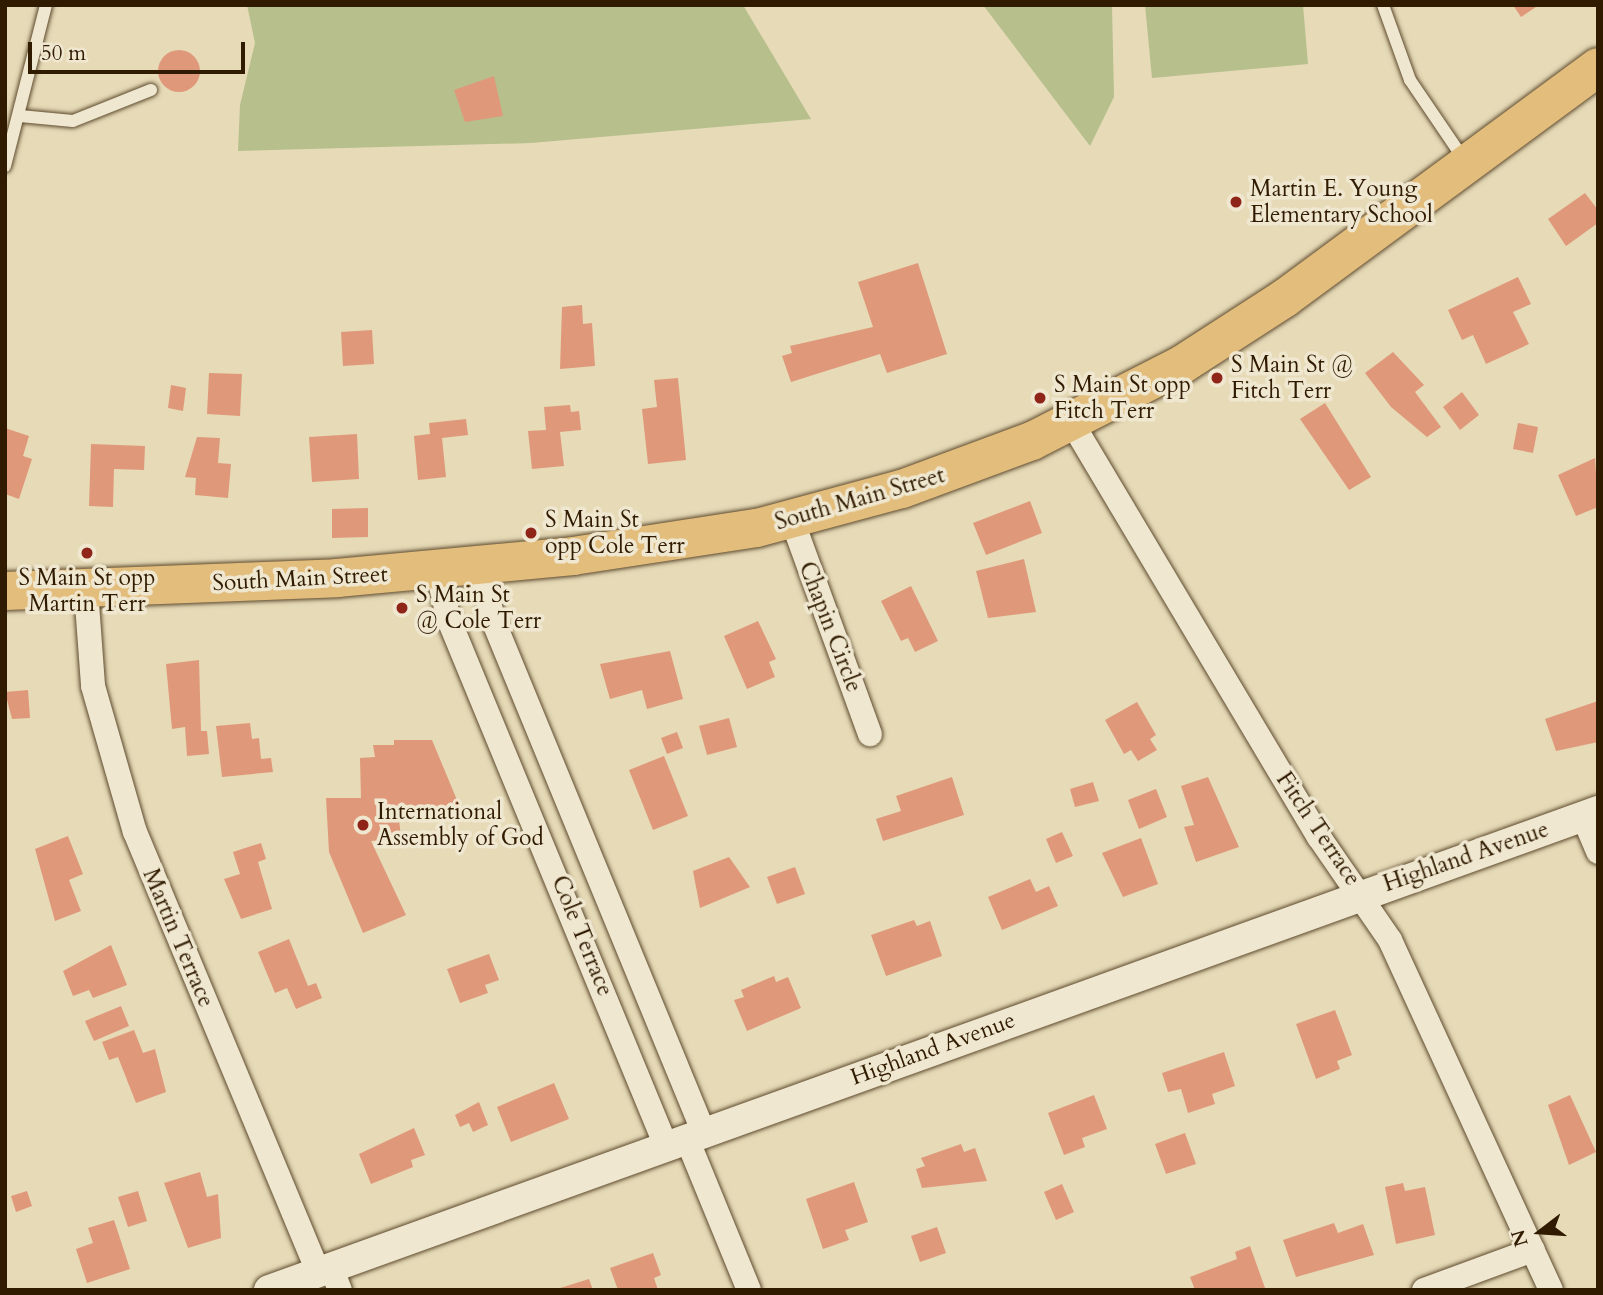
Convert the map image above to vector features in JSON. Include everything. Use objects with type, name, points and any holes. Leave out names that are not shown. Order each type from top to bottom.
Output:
[{"type":"main road","name":"South Main Street","points":[[5,591],[86,590],[437,570],[661,545],[792,520],[934,478],[1072,423],[1250,322],[1465,161],[1598,67]]},
{"type":"street","name":"Fitch Terrace","points":[[1072,423],[1319,837],[1361,894],[1390,940],[1551,1290]]},
{"type":"street","name":"Chapin Circle","points":[[792,520],[870,734]]},
{"type":"street","name":"Cole Terrace","points":[[479,566],[495,625],[685,1140]]},
{"type":"street","name":"Cole Terrace","points":[[437,570],[449,620],[685,1140],[749,1290]]},
{"type":"street","name":"Martin Terrace","points":[[86,590],[93,686],[135,832],[329,1276]]},
{"type":"street","name":"Highland Avenue","points":[[269,1290],[329,1276],[685,1140],[1590,813]]},
{"type":"street","points":[[1590,813],[1598,852]]},
{"type":"street","points":[[1424,1290],[1532,1250]]},
{"type":"lane","points":[[5,166],[20,116],[46,5]]},
{"type":"lane","points":[[1382,5],[1410,80],[1465,161]]},
{"type":"lane","points":[[20,116],[73,121],[151,90]]},
{"type":"green space","points":[[247,5],[743,5],[811,119],[531,143],[238,151],[240,105],[255,43]]},
{"type":"green space","points":[[983,5],[1112,5],[1114,97],[1090,146]]},
{"type":"green space","points":[[1145,5],[1303,5],[1308,64],[1152,78]]},
{"type":"building","points":[[1513,5],[1539,5],[1521,17]]},
{"type":"building","points":[[179,50],[194,56],[200,71],[194,86],[179,92],[164,86],[158,71],[164,56]]},
{"type":"building","points":[[494,76],[503,116],[465,122],[454,90]]},
{"type":"building","points":[[1585,193],[1598,210],[1598,223],[1566,246],[1548,219]]},
{"type":"building","points":[[918,263],[947,354],[887,373],[880,354],[791,382],[782,356],[792,353],[790,346],[873,327],[858,282]]},
{"type":"building","points":[[1518,277],[1531,304],[1513,312],[1529,344],[1486,364],[1473,335],[1462,340],[1448,310]]},
{"type":"building","points":[[582,305],[583,324],[592,323],[595,366],[560,369],[562,307]]},
{"type":"building","points":[[372,330],[374,364],[343,366],[341,332]]},
{"type":"building","points":[[1393,352],[1424,385],[1415,392],[1441,427],[1427,437],[1391,407],[1365,373]]},
{"type":"building","points":[[209,373],[242,374],[240,416],[207,414]]},
{"type":"building","points":[[678,378],[686,460],[648,464],[642,409],[657,407],[654,380]]},
{"type":"building","points":[[171,385],[186,388],[183,411],[168,408]]},
{"type":"building","points":[[1462,392],[1479,415],[1460,430],[1443,407]]},
{"type":"building","points":[[1325,403],[1371,477],[1349,490],[1300,419]]},
{"type":"building","points":[[570,405],[571,412],[579,411],[581,430],[560,432],[564,466],[532,469],[528,431],[546,430],[544,407]]},
{"type":"building","points":[[466,419],[468,435],[442,438],[446,477],[418,480],[414,436],[430,434],[429,423]]},
{"type":"building","points":[[1518,423],[1538,427],[1533,453],[1513,449]]},
{"type":"building","points":[[5,428],[29,436],[23,456],[32,459],[19,499],[5,494]]},
{"type":"building","points":[[357,434],[359,479],[312,482],[309,437]]},
{"type":"building","points":[[197,437],[220,438],[218,463],[231,464],[228,498],[195,495],[196,478],[185,477]]},
{"type":"building","points":[[91,444],[145,446],[144,470],[114,469],[113,507],[89,506]]},
{"type":"building","points":[[1595,458],[1598,507],[1576,516],[1558,475]]},
{"type":"building","points":[[1030,501],[1042,533],[986,555],[973,523]]},
{"type":"building","points":[[368,508],[368,537],[332,538],[332,509]]},
{"type":"building","points":[[1024,559],[1036,612],[988,618],[976,571]]},
{"type":"building","points":[[911,586],[938,641],[915,652],[908,638],[901,641],[881,601]]},
{"type":"building","points":[[758,621],[776,659],[769,662],[775,677],[747,689],[724,636]]},
{"type":"building","points":[[670,651],[683,699],[647,709],[642,690],[610,699],[600,664]]},
{"type":"building","points":[[199,660],[201,731],[207,731],[209,754],[187,756],[185,727],[172,729],[166,664]]},
{"type":"building","points":[[28,690],[30,718],[12,719],[5,692]]},
{"type":"building","points":[[1598,701],[1598,742],[1556,751],[1545,719]]},
{"type":"building","points":[[1137,702],[1156,735],[1150,739],[1157,750],[1138,761],[1131,750],[1124,754],[1105,720]]},
{"type":"building","points":[[729,718],[737,747],[707,755],[699,726]]},
{"type":"building","points":[[250,723],[252,739],[259,738],[261,759],[271,758],[273,772],[222,777],[216,726]]},
{"type":"building","points":[[677,732],[683,748],[667,754],[661,738]]},
{"type":"building","name":"International Assembly of God","points":[[394,740],[432,740],[462,812],[398,810],[401,838],[371,841],[406,915],[363,933],[329,852],[326,798],[361,798],[360,758],[375,757],[373,745],[394,745]]},
{"type":"building","points":[[664,756],[688,816],[653,830],[629,770]]},
{"type":"building","points":[[952,777],[964,815],[883,841],[876,819],[901,811],[896,796]]},
{"type":"building","points":[[1208,777],[1239,847],[1196,862],[1184,827],[1194,825],[1181,786]]},
{"type":"building","points":[[1093,782],[1099,801],[1075,807],[1070,789]]},
{"type":"building","points":[[1156,789],[1167,817],[1139,829],[1128,800]]},
{"type":"building","points":[[1062,832],[1073,856],[1056,863],[1046,839]]},
{"type":"building","points":[[68,836],[83,874],[69,880],[81,911],[55,921],[35,849]]},
{"type":"building","points":[[1141,838],[1158,884],[1123,897],[1102,853]]},
{"type":"building","points":[[261,843],[266,859],[258,862],[272,909],[241,919],[224,879],[240,874],[233,852]]},
{"type":"building","points":[[729,857],[750,887],[700,908],[693,871]]},
{"type":"building","points":[[795,867],[805,894],[777,904],[767,877]]},
{"type":"building","points":[[1030,879],[1036,892],[1049,886],[1058,906],[1002,930],[988,897]]},
{"type":"building","points":[[914,920],[917,926],[930,921],[942,956],[886,976],[871,935]]},
{"type":"building","points":[[289,939],[308,986],[316,983],[322,998],[296,1009],[287,988],[275,993],[258,952]]},
{"type":"building","points":[[111,945],[127,985],[93,998],[89,990],[73,996],[63,971]]},
{"type":"building","points":[[489,954],[499,980],[485,985],[488,993],[460,1003],[447,969]]},
{"type":"building","points":[[774,976],[776,982],[788,977],[801,1008],[747,1031],[734,1000],[744,997],[741,990]]},
{"type":"building","points":[[121,1006],[129,1026],[94,1041],[85,1021]]},
{"type":"building","points":[[1335,1010],[1352,1055],[1337,1061],[1340,1069],[1316,1079],[1296,1024]]},
{"type":"building","points":[[134,1030],[143,1053],[155,1049],[166,1092],[136,1103],[118,1057],[109,1060],[102,1042]]},
{"type":"building","points":[[1224,1052],[1235,1086],[1212,1094],[1215,1104],[1188,1113],[1181,1089],[1168,1092],[1162,1073]]},
{"type":"building","points":[[554,1083],[569,1119],[511,1142],[497,1107]]},
{"type":"building","points":[[1094,1095],[1107,1129],[1082,1138],[1085,1147],[1064,1155],[1048,1113]]},
{"type":"building","points":[[1570,1095],[1596,1152],[1569,1165],[1548,1105]]},
{"type":"building","points":[[479,1102],[488,1125],[473,1132],[469,1123],[460,1127],[455,1115]]},
{"type":"building","points":[[414,1128],[425,1155],[411,1160],[413,1167],[371,1184],[359,1154]]},
{"type":"building","points":[[1185,1133],[1196,1164],[1166,1174],[1155,1144]]},
{"type":"building","points":[[961,1144],[964,1152],[975,1148],[987,1181],[922,1188],[916,1169],[925,1166],[921,1158]]},
{"type":"building","points":[[200,1172],[207,1197],[218,1194],[221,1238],[188,1248],[164,1183]]},
{"type":"building","points":[[854,1182],[868,1222],[845,1230],[849,1240],[823,1249],[806,1199]]},
{"type":"building","points":[[1403,1183],[1405,1191],[1425,1187],[1435,1235],[1396,1244],[1385,1187]]},
{"type":"building","points":[[1062,1184],[1074,1212],[1056,1220],[1044,1192]]},
{"type":"building","points":[[27,1191],[32,1206],[16,1212],[11,1196]]},
{"type":"building","points":[[138,1191],[147,1221],[128,1227],[118,1197]]},
{"type":"building","points":[[114,1220],[130,1269],[87,1283],[76,1249],[93,1243],[88,1228]]},
{"type":"building","points":[[1334,1223],[1338,1233],[1363,1224],[1374,1255],[1296,1277],[1283,1240]]},
{"type":"building","points":[[937,1227],[946,1253],[920,1262],[911,1236]]},
{"type":"building","points":[[1250,1246],[1265,1288],[1195,1290],[1190,1277],[1237,1259],[1235,1252]]},
{"type":"building","points":[[653,1253],[661,1275],[654,1278],[658,1290],[618,1290],[610,1268]]},
{"type":"building","points":[[589,1279],[593,1290],[557,1290],[557,1289]]},
{"type":"place","name":"Martin E. Young Elementary School","points":[[1236,202]]},
{"type":"place","name":"S Main St @ Fitch Terr","points":[[1217,378]]},
{"type":"place","name":"S Main St opp Fitch Terr","points":[[1040,398]]},
{"type":"place","name":"S Main St opp Cole Terr","points":[[531,533]]},
{"type":"place","name":"S Main St opp Martin Terr","points":[[87,553]]},
{"type":"place","name":"S Main St @ Cole Terr","points":[[402,608]]},
{"type":"place","name":"International Assembly of God","points":[[363,825]]}]
